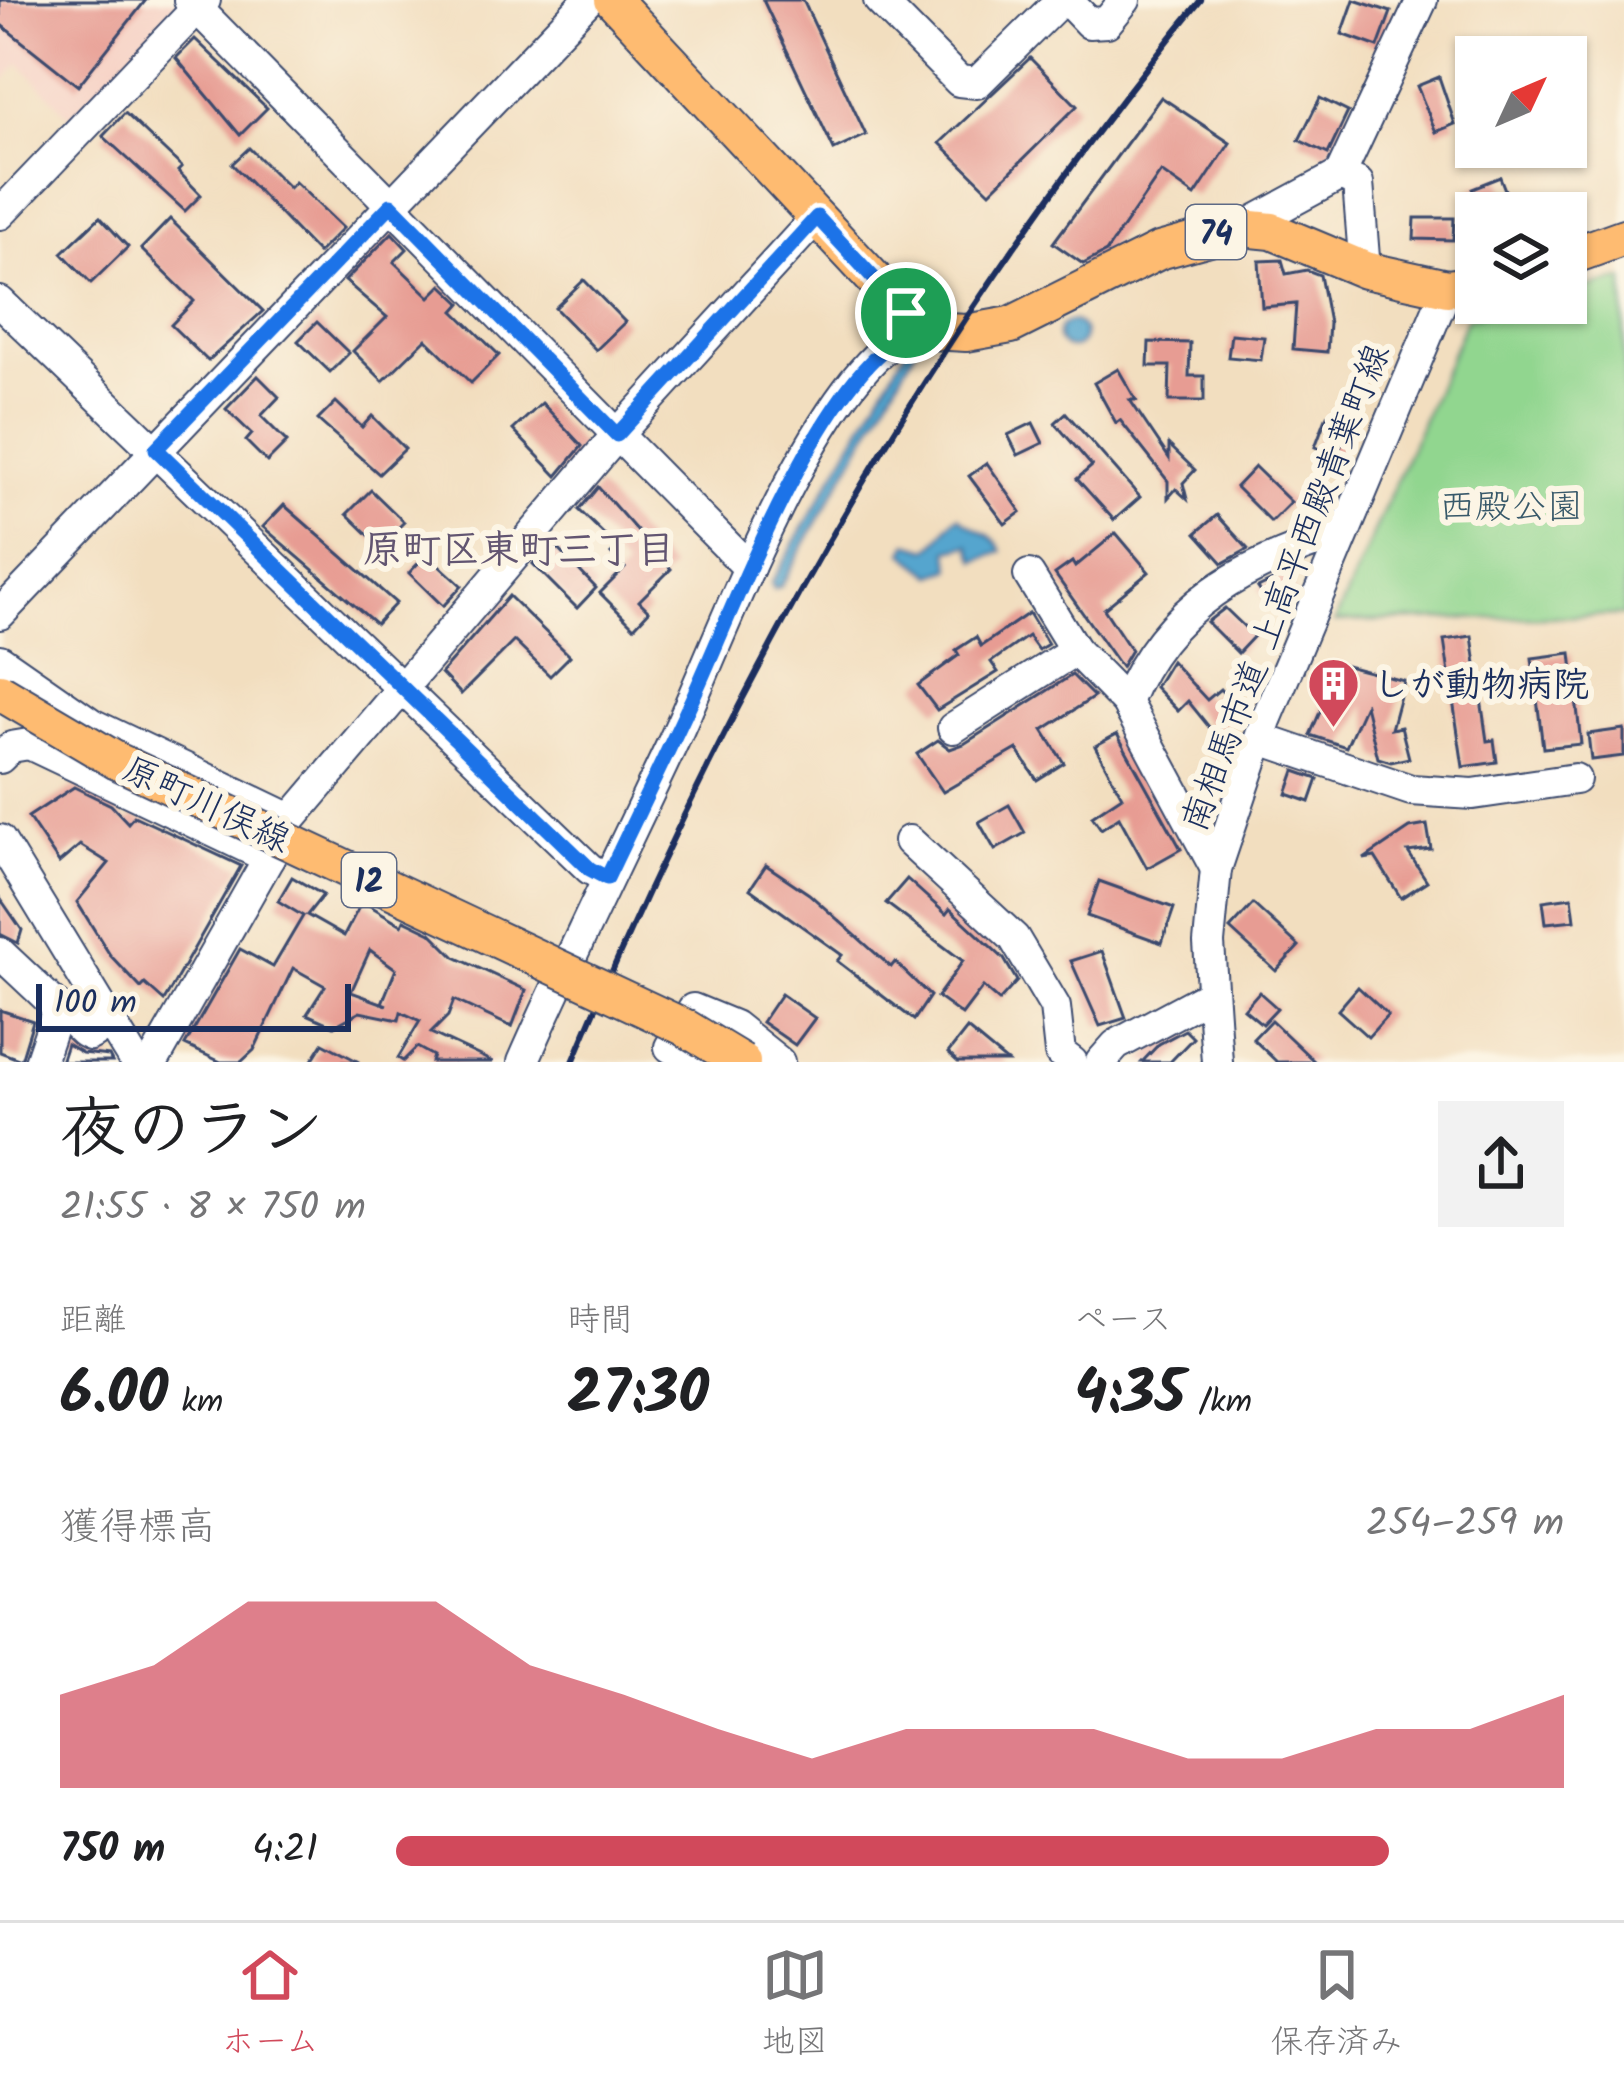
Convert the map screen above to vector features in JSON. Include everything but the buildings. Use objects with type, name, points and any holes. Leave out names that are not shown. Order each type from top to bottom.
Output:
[{"type":"main road","points":[[613,0],[906,313],[915,330]]},
{"type":"main road","name":"74","points":[[915,330],[967,333],[1011,325],[1159,251],[1242,228],[1272,232],[1365,270],[1455,285]]},
{"type":"main road","points":[[1587,252],[1622,244]]},
{"type":"main road","name":"原町川俣線","points":[[0,692],[117,761],[684,1027],[742,1062]]},
{"type":"street","points":[[0,614],[588,0]]},
{"type":"street","points":[[880,0],[959,81],[977,82],[1064,0],[1089,22],[1106,22],[1125,0]]},
{"type":"street","points":[[1242,228],[1340,175],[1422,0]]},
{"type":"street","points":[[0,214],[197,3],[748,568]]},
{"type":"street","points":[[1340,175],[1358,184],[1365,270]]},
{"type":"street","points":[[153,1062],[280,839],[400,687],[617,435],[817,217]]},
{"type":"street","name":"南相馬市道 上高平西殿青葉町線","points":[[1217,1062],[1210,994],[1216,869],[1343,533],[1455,299]]},
{"type":"street","points":[[0,302],[590,869],[607,878]]},
{"type":"street","points":[[523,1062],[748,568],[848,390],[896,337],[915,330]]},
{"type":"street","points":[[1126,702],[1154,643],[1191,604],[1306,544],[1343,533]]},
{"type":"street","points":[[1029,574],[1075,650],[1126,702],[1216,869]]},
{"type":"street","points":[[953,728],[1075,650]]},
{"type":"street","points":[[0,660],[92,724],[280,839]]},
{"type":"street","points":[[1261,740],[1411,790],[1473,794],[1575,779]]},
{"type":"street","points":[[0,758],[11,747],[29,744],[280,839],[563,971]]},
{"type":"street","points":[[0,840],[135,1062]]},
{"type":"street","points":[[909,841],[1014,938],[1055,1006],[1060,1053],[1072,1062]]},
{"type":"street","points":[[0,953],[90,1035],[113,1021]]},
{"type":"street","points":[[1101,1062],[1116,1045],[1210,994]]},
{"type":"street","points":[[40,1062],[58,1009]]},
{"type":"street","points":[[696,1062],[670,1047],[693,1009],[734,1026],[779,1062]]},
{"type":"shaded area","points":[[0,0],[180,0],[71,118],[19,63],[0,85]]},
{"type":"green space","name":"西殿公園","points":[[1624,279],[1624,615],[1335,622],[1464,324],[1587,324],[1587,288]]},
{"type":"water","points":[[1071,322],[1084,335],[1071,348],[1058,335]]},
{"type":"water","points":[[909,344],[916,348],[781,586],[774,589],[771,584]]},
{"type":"water","points":[[959,516],[995,540],[1002,552],[976,561],[969,545],[949,550],[951,569],[933,575],[904,553],[908,543],[933,546]]},
{"type":"railway","points":[[573,1062],[702,780],[848,508],[928,376],[1014,248],[1201,0]]},
{"type":"place","name":"しが動物病院","points":[[1334,729]]},
{"type":"district","name":"原町区東町三丁目","points":[[519,548]]},
{"type":"route","points":[[391,205],[617,435],[817,217],[906,313],[915,330],[896,337],[860,373],[760,544],[698,688],[607,878],[590,869],[156,449],[391,205]]}]
